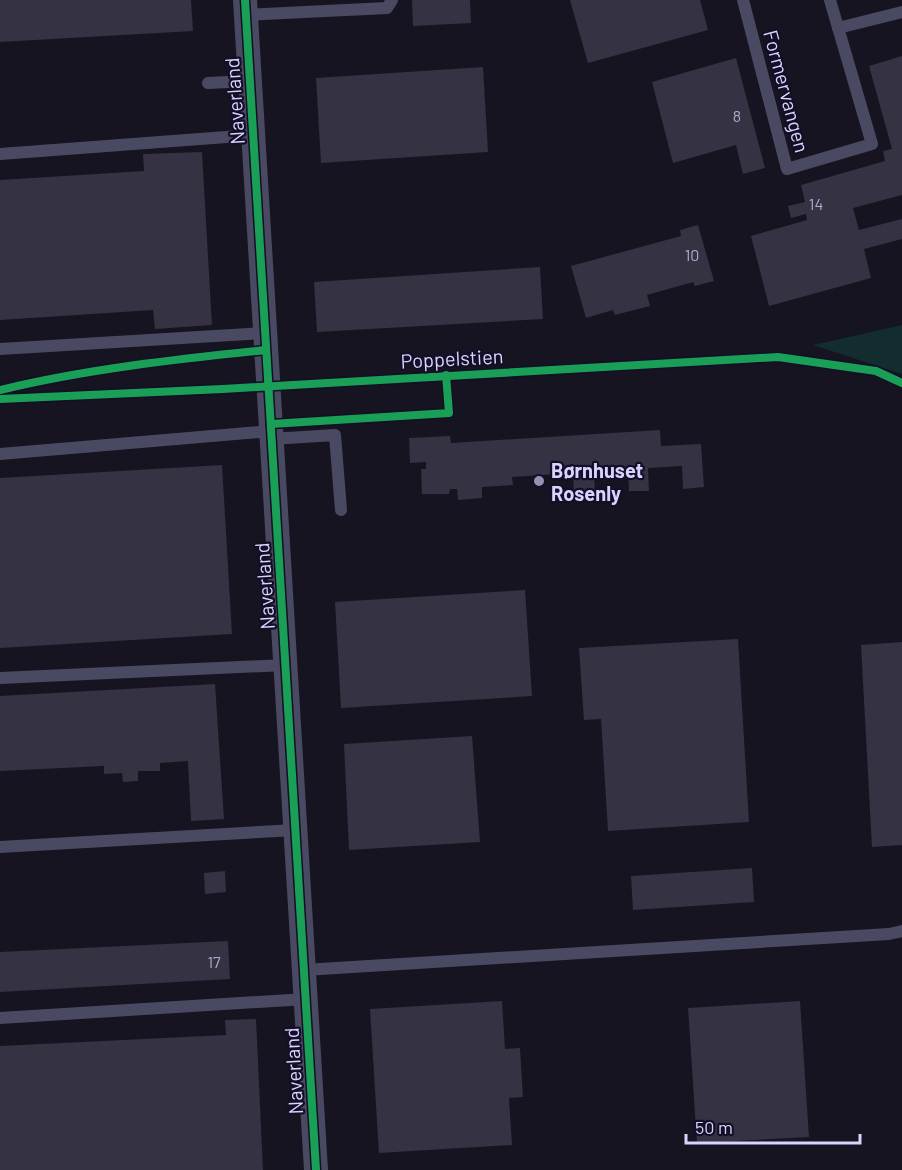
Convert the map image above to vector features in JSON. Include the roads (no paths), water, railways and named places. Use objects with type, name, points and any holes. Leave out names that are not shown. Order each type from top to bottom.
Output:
[{"type":"street","name":"Naverland","points":[[245,8],[316,1170]]},
{"type":"lane","points":[[245,8],[387,8],[392,0]]},
{"type":"lane","name":"Formervangen","points":[[743,0],[787,170],[872,144],[830,0]]},
{"type":"lane","points":[[838,28],[902,12]]},
{"type":"lane","points":[[208,83],[249,81]]},
{"type":"lane","points":[[0,154],[253,135]]},
{"type":"lane","points":[[0,348],[265,333]]},
{"type":"lane","points":[[0,454],[271,435],[335,435],[341,510]]},
{"type":"lane","points":[[0,678],[285,665]]},
{"type":"lane","points":[[0,847],[295,830]]},
{"type":"lane","points":[[304,970],[902,933]]},
{"type":"lane","points":[[0,1018],[306,999]]},
{"type":"place","name":"Børnhuset Rosenly","points":[[539,481]]}]
